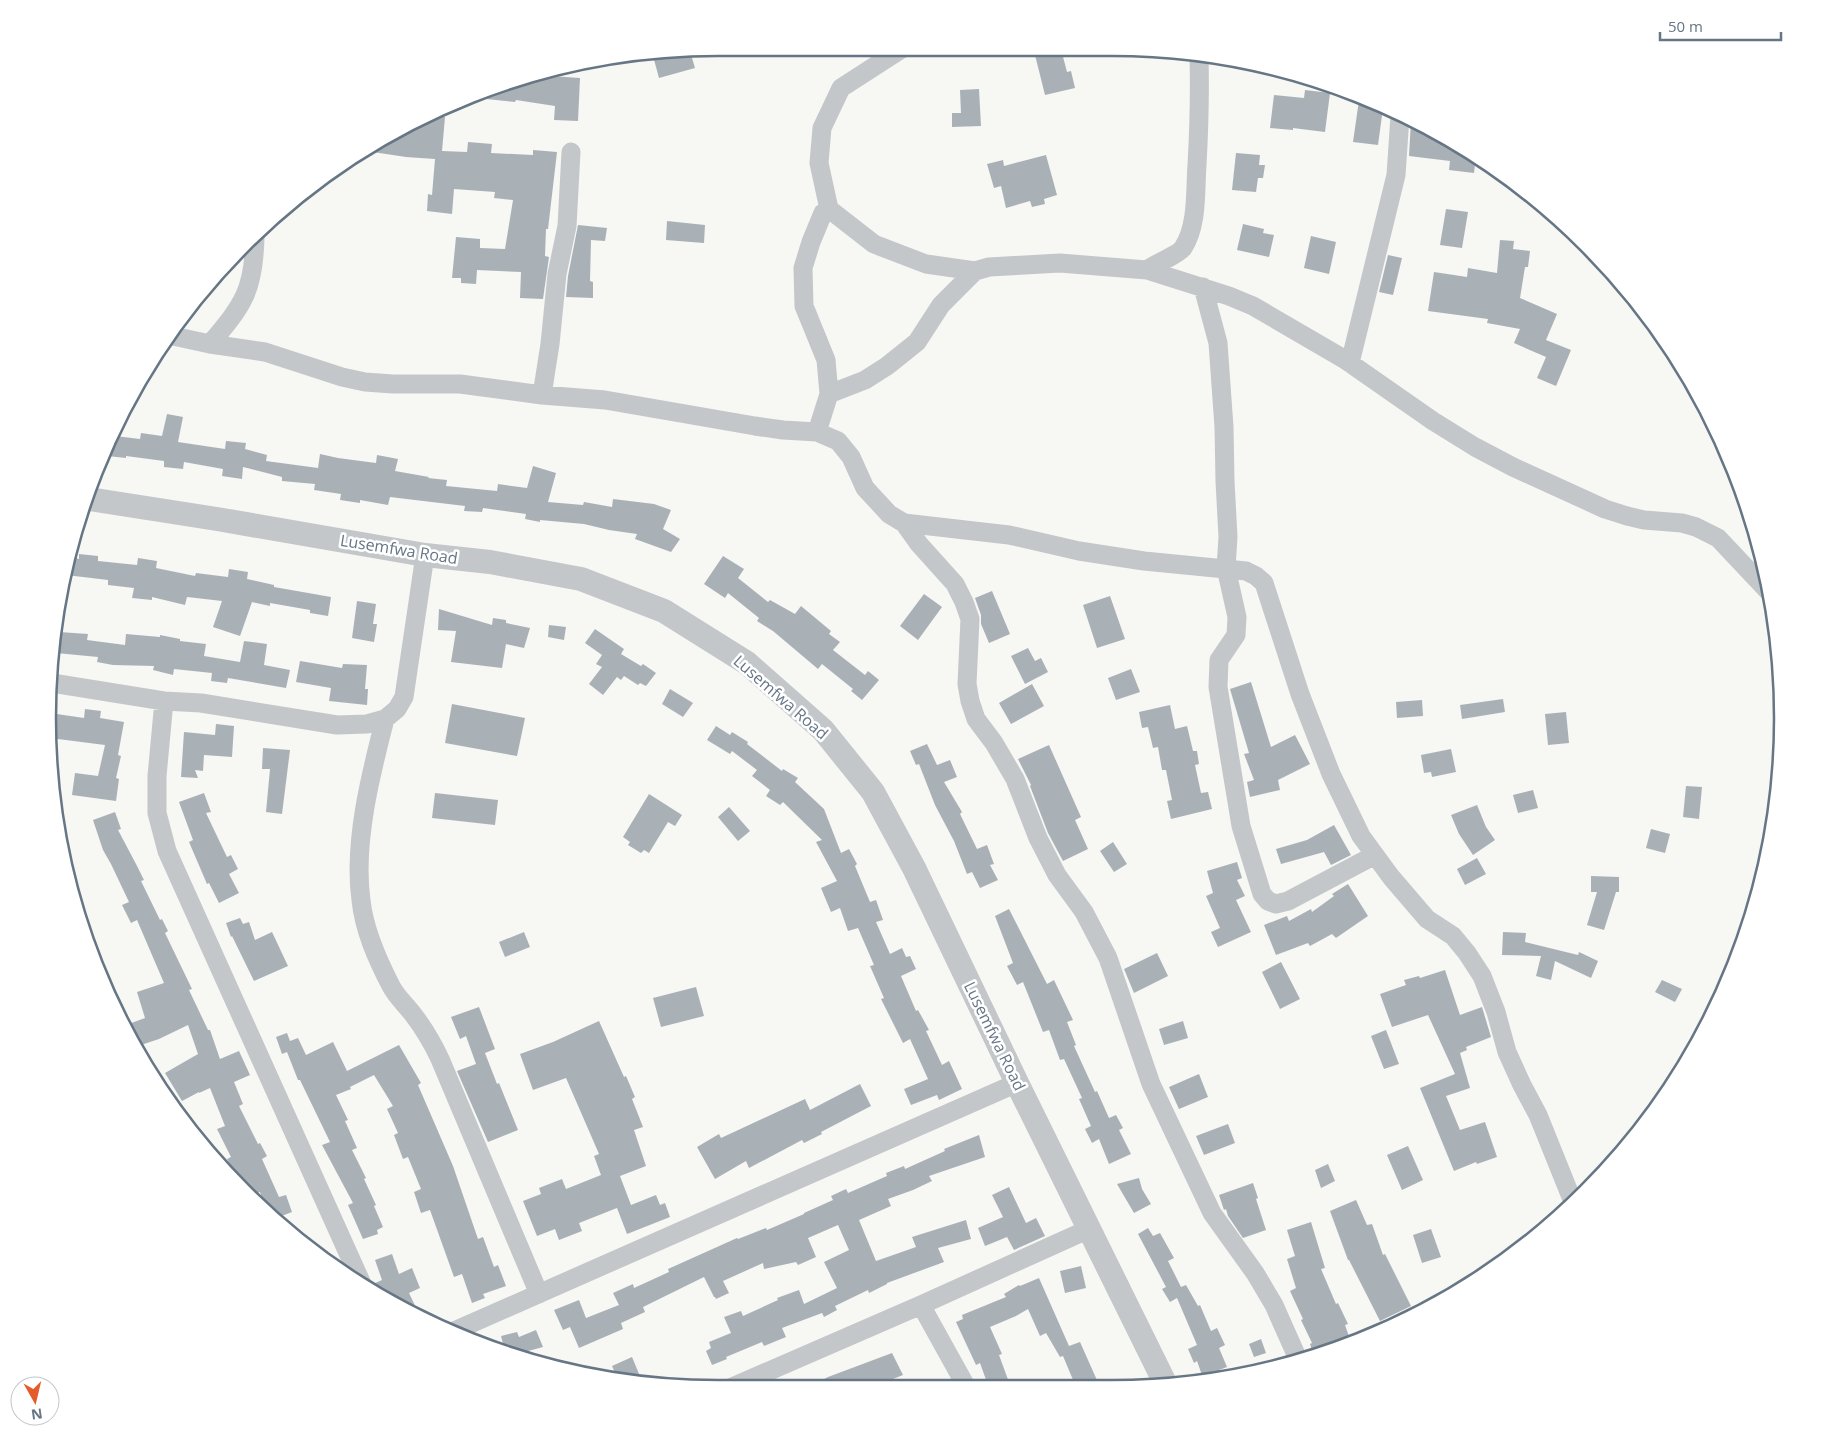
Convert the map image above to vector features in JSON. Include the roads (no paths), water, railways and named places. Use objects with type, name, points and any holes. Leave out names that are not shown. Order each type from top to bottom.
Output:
[{"type":"street","points":[[891,56],[841,88],[822,128],[819,162],[829,209],[874,244],[926,264],[974,271],[989,267],[1060,263],[1148,270],[1203,287],[1253,306],[1350,363],[1441,426],[1513,468],[1605,509],[1644,520],[1696,527],[1718,538],[1759,582]]},
{"type":"street","points":[[1148,270],[1157,262],[1182,250],[1190,235],[1195,206],[1199,123],[1199,62]]},
{"type":"street","points":[[1350,363],[1396,175],[1400,122]]},
{"type":"street","points":[[542,395],[550,344],[557,274],[566,226],[571,152]]},
{"type":"street","points":[[817,432],[829,394],[826,360],[804,306],[804,268],[811,242],[820,220],[823,213],[829,209]]},
{"type":"street","points":[[210,344],[234,315],[246,294],[254,267],[255,246]]},
{"type":"street","points":[[829,394],[865,380],[887,366],[917,342],[941,305],[974,271]]},
{"type":"street","points":[[1203,287],[1218,343],[1224,427],[1228,537],[1226,568],[1237,617],[1236,635],[1219,660],[1218,687],[1241,826],[1262,894],[1268,901],[1276,904],[1288,901],[1375,855]]},
{"type":"street","points":[[177,337],[265,352],[342,377],[365,382],[460,384],[542,395],[605,400],[755,426],[817,432],[838,441],[851,457],[865,488],[889,514],[904,523],[919,544],[954,584],[964,602],[970,619],[967,684],[976,719],[994,743],[1014,779],[1038,838],[1057,874],[1084,912],[1108,958],[1151,1084],[1212,1213],[1274,1305],[1296,1353]]},
{"type":"street","name":"Lusemfwa Road","points":[[93,500],[426,555],[490,562],[581,579],[664,611],[747,664],[823,730],[873,792],[914,868],[1162,1377]]},
{"type":"street","points":[[904,523],[1009,535],[1079,551],[1144,561],[1246,571],[1264,583],[1300,694],[1331,774],[1361,836],[1391,877],[1427,918],[1453,936],[1482,976],[1496,1012],[1507,1052],[1538,1115],[1570,1196]]},
{"type":"street","points":[[58,684],[164,701],[201,703],[337,725],[367,724],[385,719],[397,710],[404,696],[426,555]]},
{"type":"street","points":[[164,701],[157,776],[157,813],[167,851],[357,1272]]},
{"type":"street","points":[[385,719],[372,769],[362,833],[359,874],[360,900],[367,932],[392,988],[428,1034],[440,1059],[539,1294]]},
{"type":"street","points":[[462,1328],[1017,1082]]},
{"type":"street","points":[[748,1380],[921,1305],[1089,1228]]},
{"type":"street","points":[[921,1305],[963,1380]]}]
